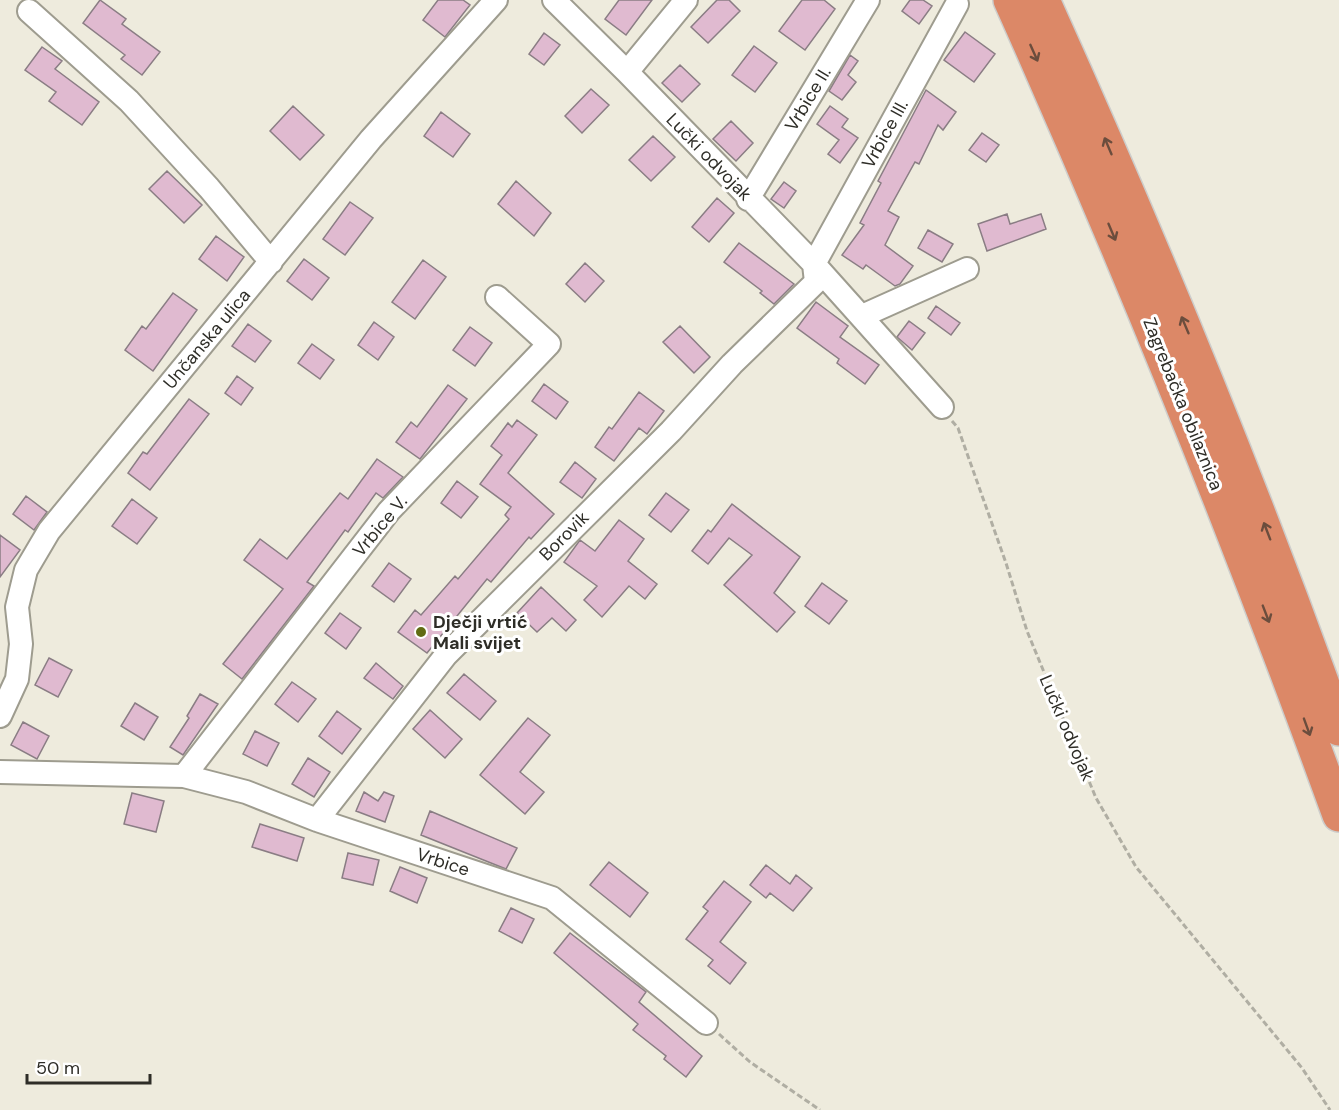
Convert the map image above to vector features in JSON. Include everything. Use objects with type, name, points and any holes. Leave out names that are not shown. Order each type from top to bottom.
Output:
[{"type":"highway","name":"Zagrebačka obilaznica","points":[[1010,0],[1173,379],[1238,540],[1339,815]]},
{"type":"highway","name":"Zagrebačka obilaznica","points":[[1043,0],[1159,262],[1288,585],[1339,729]]},
{"type":"highway","points":[[1288,585],[1320,616],[1339,667]]},
{"type":"street","name":"Unčanska ulica","points":[[0,716],[18,679],[21,644],[17,607],[26,570],[49,531],[371,139],[496,0]]},
{"type":"street","name":"Lučki odvojak","points":[[554,0],[814,264],[942,408]]},
{"type":"street","points":[[627,72],[686,0]]},
{"type":"street","name":"Vrbice II.","points":[[748,199],[868,0]]},
{"type":"street","name":"Vrbice III.","points":[[814,264],[957,4]]},
{"type":"street","points":[[29,11],[129,101],[271,262]]},
{"type":"street","name":"Borovik","points":[[317,820],[446,656],[671,431],[732,364],[816,282],[814,264]]},
{"type":"street","points":[[862,316],[967,268]]},
{"type":"street","name":"Vrbice V.","points":[[184,776],[389,511],[549,344],[496,297]]},
{"type":"street","name":"Vrbice","points":[[0,772],[184,776],[246,792],[317,820],[552,898],[706,1023]]},
{"type":"path","name":"Lučki odvojak","points":[[942,408],[958,428],[1006,563],[1027,632],[1096,798],[1136,867],[1302,1068],[1330,1110]]},
{"type":"path","points":[[706,1023],[750,1062],[820,1110]]},
{"type":"building","points":[[100,0],[126,19],[122,24],[160,52],[142,75],[121,59],[125,55],[83,23]]},
{"type":"building","points":[[438,0],[463,0],[470,5],[445,37],[423,20]]},
{"type":"building","points":[[619,0],[652,0],[626,35],[605,19]]},
{"type":"building","points":[[717,0],[729,0],[740,11],[708,43],[691,27]]},
{"type":"building","points":[[802,0],[824,0],[835,9],[805,50],[779,31]]},
{"type":"building","points":[[910,0],[923,0],[932,6],[919,24],[902,11]]},
{"type":"building","points":[[965,32],[995,54],[974,82],[944,60]]},
{"type":"building","points":[[544,33],[560,45],[544,65],[529,54]]},
{"type":"building","points":[[754,46],[777,63],[755,92],[732,75]]},
{"type":"building","points":[[42,47],[62,61],[55,69],[99,102],[82,125],[49,101],[56,92],[25,70]]},
{"type":"building","points":[[850,55],[858,61],[848,75],[856,82],[842,100],[829,91]]},
{"type":"building","points":[[680,65],[700,84],[682,102],[662,83]]},
{"type":"building","points":[[591,89],[609,105],[582,133],[565,116]]},
{"type":"building","points":[[926,90],[956,112],[943,130],[938,125],[919,164],[915,162],[888,211],[899,217],[885,245],[913,266],[900,284],[895,286],[866,265],[863,269],[842,255],[864,225],[860,223],[881,183],[878,181]]},
{"type":"building","points":[[293,106],[324,135],[300,160],[270,131]]},
{"type":"building","points":[[830,106],[848,119],[842,127],[858,138],[840,163],[828,154],[839,140],[817,124]]},
{"type":"building","points":[[441,112],[470,134],[453,157],[424,136]]},
{"type":"building","points":[[731,121],[753,143],[736,161],[713,139]]},
{"type":"building","points":[[982,133],[999,145],[986,162],[969,150]]},
{"type":"building","points":[[653,136],[675,157],[651,181],[629,160]]},
{"type":"building","points":[[167,171],[202,205],[184,223],[149,189]]},
{"type":"building","points":[[516,181],[551,213],[534,236],[498,204]]},
{"type":"building","points":[[784,182],[796,191],[784,208],[771,199]]},
{"type":"building","points":[[717,198],[734,213],[709,242],[692,227]]},
{"type":"building","points":[[350,202],[373,218],[345,255],[323,239]]},
{"type":"building","points":[[1007,214],[1010,224],[1041,214],[1046,229],[987,251],[978,224]]},
{"type":"building","points":[[928,230],[953,244],[942,262],[918,248]]},
{"type":"building","points":[[216,236],[244,257],[227,281],[199,259]]},
{"type":"building","points":[[739,243],[794,284],[774,304],[760,293],[762,291],[724,262]]},
{"type":"building","points":[[304,259],[329,278],[312,300],[287,281]]},
{"type":"building","points":[[423,260],[446,277],[415,319],[392,302]]},
{"type":"building","points":[[585,263],[604,281],[585,302],[566,284]]},
{"type":"building","points":[[173,293],[197,310],[153,371],[125,350],[142,326],[146,329]]},
{"type":"building","points":[[816,302],[848,326],[840,337],[879,365],[865,384],[837,363],[839,359],[797,328]]},
{"type":"building","points":[[936,306],[960,323],[951,335],[928,318]]},
{"type":"building","points":[[909,321],[925,333],[912,350],[897,337]]},
{"type":"building","points":[[374,322],[394,337],[378,360],[358,345]]},
{"type":"building","points":[[248,324],[271,341],[255,362],[232,346]]},
{"type":"building","points":[[680,326],[710,357],[694,373],[663,342]]},
{"type":"building","points":[[470,327],[492,343],[475,366],[453,350]]},
{"type":"building","points":[[312,344],[334,360],[320,379],[298,363]]},
{"type":"building","points":[[237,376],[253,388],[241,405],[225,393]]},
{"type":"building","points":[[544,384],[568,402],[556,419],[532,401]]},
{"type":"building","points":[[448,385],[467,399],[420,459],[396,442],[411,422],[417,427]]},
{"type":"building","points":[[639,392],[664,411],[647,434],[639,428],[614,461],[595,447],[609,427],[612,429]]},
{"type":"building","points":[[189,399],[209,414],[150,490],[128,473],[143,452],[147,454]]},
{"type":"building","points":[[517,420],[537,435],[508,473],[554,514],[531,539],[529,537],[491,582],[487,579],[427,653],[398,632],[415,610],[421,615],[455,576],[458,579],[509,519],[505,515],[511,507],[480,484],[502,455],[491,446],[508,423],[512,427]]},
{"type":"building","points":[[377,459],[403,477],[383,498],[376,493],[348,532],[345,530],[307,582],[314,586],[242,679],[223,664],[283,589],[244,560],[260,539],[287,559],[340,493],[348,499]]},
{"type":"building","points":[[575,462],[596,479],[582,498],[560,482]]},
{"type":"building","points":[[457,481],[478,497],[461,518],[441,503]]},
{"type":"building","points":[[666,493],[689,510],[671,532],[649,515]]},
{"type":"building","points":[[26,496],[47,512],[34,530],[13,514]]},
{"type":"building","points":[[132,499],[157,518],[137,544],[112,526]]},
{"type":"building","points":[[732,504],[800,557],[774,593],[795,612],[777,632],[724,585],[752,555],[729,538],[708,564],[692,551],[708,530],[711,532]]},
{"type":"building","points":[[619,520],[644,539],[628,561],[657,584],[645,599],[629,586],[602,617],[584,600],[597,586],[564,562],[580,540],[595,551]]},
{"type":"building","points":[[0,535],[20,550],[0,577]]},
{"type":"building","points":[[389,563],[411,579],[394,602],[372,586]]},
{"type":"building","points":[[822,583],[847,601],[829,624],[805,606]]},
{"type":"building","points":[[541,587],[576,620],[566,631],[552,618],[537,632],[517,613]]},
{"type":"building","points":[[340,613],[361,628],[346,649],[325,633]]},
{"type":"building","points":[[49,658],[72,670],[58,697],[35,685]]},
{"type":"building","points":[[376,663],[403,686],[393,699],[364,678]]},
{"type":"building","points":[[464,674],[496,701],[480,720],[447,693]]},
{"type":"building","points":[[292,682],[316,699],[298,722],[275,704]]},
{"type":"building","points":[[200,694],[218,704],[183,755],[170,747],[189,718],[187,716]]},
{"type":"building","points":[[135,703],[158,717],[144,740],[121,726]]},
{"type":"building","points":[[430,710],[462,739],[445,758],[413,729]]},
{"type":"building","points":[[337,711],[361,729],[342,754],[319,736]]},
{"type":"building","points":[[528,718],[550,735],[520,772],[544,792],[525,814],[480,775]]},
{"type":"building","points":[[23,722],[49,736],[37,759],[11,745]]},
{"type":"building","points":[[255,731],[279,743],[267,766],[243,754]]},
{"type":"building","points":[[308,758],[330,772],[314,797],[292,784]]},
{"type":"building","points":[[364,792],[378,801],[384,792],[394,796],[385,822],[356,811]]},
{"type":"building","points":[[132,793],[164,801],[156,832],[124,824]]},
{"type":"building","points":[[430,811],[517,848],[506,869],[421,835]]},
{"type":"building","points":[[260,824],[304,838],[297,861],[252,847]]},
{"type":"building","points":[[348,853],[379,860],[373,885],[342,878]]},
{"type":"building","points":[[609,862],[648,893],[630,917],[590,885]]},
{"type":"building","points":[[766,865],[790,884],[796,875],[812,888],[793,911],[770,893],[766,898],[750,885]]},
{"type":"building","points":[[400,867],[427,878],[417,903],[390,891]]},
{"type":"building","points":[[724,881],[751,902],[720,942],[746,963],[730,984],[708,966],[713,960],[686,939],[708,911],[703,907]]},
{"type":"building","points":[[511,908],[534,919],[522,943],[499,931]]},
{"type":"building","points":[[570,933],[646,992],[639,1002],[702,1056],[686,1077],[664,1059],[666,1056],[633,1030],[638,1024],[554,953]]},
{"type":"place","name":"Dječji vrtić Mali svijet","points":[[421,632]]}]
